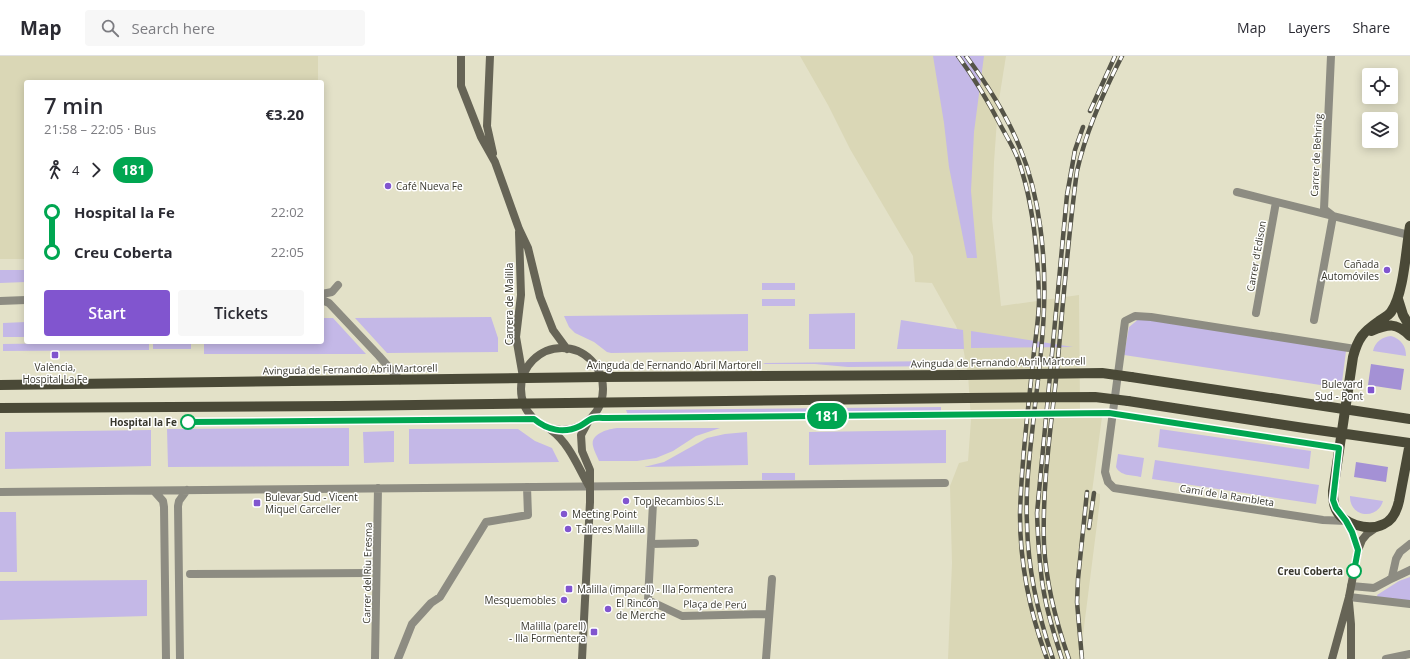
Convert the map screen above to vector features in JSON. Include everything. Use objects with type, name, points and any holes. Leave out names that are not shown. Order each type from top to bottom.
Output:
[{"type":"main road","points":[[0,408],[1095,397],[1342,434],[1410,443],[1406,470],[1397,509],[1393,516],[1383,524],[1376,527],[1364,526],[1346,521],[1336,508],[1333,500],[1335,477],[1342,434],[1345,409],[1355,349],[1362,334],[1390,313],[1398,300],[1409,249],[1409,230]]},
{"type":"main road","points":[[1398,300],[1403,315],[1410,327]]},
{"type":"main road","points":[[1362,334],[1394,325],[1402,328],[1410,336]]},
{"type":"main road","name":"Avinguda de Fernando Abril Martorell","points":[[0,385],[602,377],[1102,373],[1410,419]]},
{"type":"street","name":"Carrera de Malilla","points":[[461,56],[461,86],[481,137],[494,162],[519,229],[528,248],[540,297],[553,330],[567,349]]},
{"type":"street","name":"Carrera de Malilla","points":[[490,56],[487,126],[494,162]]},
{"type":"street","name":"Carrer de Behring","points":[[1331,56],[1324,209],[1333,216]]},
{"type":"street","points":[[1237,192],[1333,216],[1409,230]]},
{"type":"street","name":"Carrer d'Edison","points":[[1256,313],[1276,202]]},
{"type":"street","points":[[1314,320],[1333,216]]},
{"type":"street","name":"Carrera de Malilla","points":[[519,229],[521,295],[516,337],[523,378],[521,387],[524,403]]},
{"type":"street","points":[[324,294],[332,292],[338,284]]},
{"type":"street","points":[[0,300],[24,300]]},
{"type":"street","points":[[324,301],[329,303],[400,380]]},
{"type":"street","name":"Camí de la Rambleta","points":[[1346,521],[1323,520],[1114,488],[1108,482],[1105,472],[1125,321],[1135,316],[1151,317],[1355,349]]},
{"type":"street","points":[[523,378],[529,365],[540,355],[553,350],[567,349],[580,352],[591,360],[596,365],[602,377],[604,390],[601,402],[581,435],[582,451],[590,470],[590,502],[582,659]]},
{"type":"street","points":[[524,403],[528,412],[534,419],[559,436],[565,443],[589,487]]},
{"type":"street","points":[[544,426],[555,430],[571,429],[585,424],[591,419]]},
{"type":"street","points":[[0,492],[945,483]]},
{"type":"street","points":[[398,659],[412,624],[431,603],[440,597],[486,522],[528,515],[527,487]]},
{"type":"street","name":"Carrer del Riu Eresma","points":[[375,659],[378,488]]},
{"type":"street","points":[[154,490],[163,500],[164,507],[166,659]]},
{"type":"street","points":[[180,659],[178,506],[179,501],[188,490]]},
{"type":"street","name":"Plaça de Perú","points":[[653,503],[648,600],[682,616],[769,614]]},
{"type":"street","points":[[1346,521],[1352,532],[1358,550]]},
{"type":"street","points":[[1332,659],[1349,597],[1358,550],[1362,540],[1367,534],[1383,524]]},
{"type":"street","points":[[651,544],[695,543]]},
{"type":"street","points":[[1389,580],[1392,577],[1396,559],[1400,552],[1410,544]]},
{"type":"street","points":[[1351,586],[1374,588],[1410,570]]},
{"type":"street","points":[[190,574],[367,573]]},
{"type":"street","points":[[766,659],[772,579]]},
{"type":"street","points":[[1349,597],[1410,604]]},
{"type":"street","points":[[1349,597],[1351,659]]},
{"type":"street","points":[[1386,659],[1410,654]]},
{"type":"shaded area","points":[[0,56],[318,56],[318,80],[24,80],[24,259],[0,259]]},
{"type":"shaded area","points":[[800,56],[1006,56],[998,106],[992,218],[1001,306],[1079,295],[1080,409],[1103,409],[1092,492],[1100,494],[1100,500],[1080,659],[948,659],[952,563],[950,486],[959,463],[968,461],[971,420],[968,374],[962,342],[956,326],[932,283],[915,282],[913,256],[850,149],[828,105]]},
{"type":"shaded area","points":[[933,56],[984,56],[974,132],[971,191],[977,258],[967,258],[949,167],[944,123]]},
{"type":"shaded area","points":[[0,270],[24,270],[24,282],[0,283]]},
{"type":"shaded area","points":[[762,283],[795,283],[795,290],[762,290]]},
{"type":"shaded area","points":[[762,299],[795,299],[795,306],[762,306]]},
{"type":"shaded area","points":[[855,313],[855,349],[809,349],[809,314]]},
{"type":"shaded area","points":[[748,314],[748,351],[611,353],[607,352],[594,342],[575,333],[569,327],[564,316]]},
{"type":"shaded area","points":[[491,317],[498,338],[498,352],[387,353],[355,318]]},
{"type":"shaded area","points":[[324,318],[333,318],[366,354],[204,354],[204,344],[324,344]]},
{"type":"shaded area","points":[[1140,318],[1346,351],[1340,388],[1124,355],[1129,327]]},
{"type":"shaded area","points":[[901,320],[963,330],[964,349],[897,349]]},
{"type":"shaded area","points":[[24,322],[24,337],[3,337],[3,323]]},
{"type":"shaded area","points":[[971,331],[1073,347],[971,348]]},
{"type":"shaded area","points":[[1391,336],[1398,339],[1402,343],[1406,356],[1373,351],[1379,340]]},
{"type":"shaded area","points":[[3,344],[149,344],[149,350],[3,351]]},
{"type":"shaded area","points":[[153,344],[191,344],[191,349],[153,349]]},
{"type":"shaded area","points":[[942,361],[942,366],[848,367],[815,364],[763,364],[765,363]]},
{"type":"shaded area","points":[[1371,364],[1404,369],[1401,390],[1368,385]]},
{"type":"shaded area","points":[[941,407],[941,411],[628,415],[626,410]]},
{"type":"shaded area","points":[[349,428],[349,466],[168,467],[167,429]]},
{"type":"shaded area","points":[[617,428],[720,428],[696,436],[673,451],[656,458],[637,461],[599,461],[593,446],[594,438],[600,433]]},
{"type":"shaded area","points":[[409,429],[518,429],[535,441],[552,448],[559,462],[409,464]]},
{"type":"shaded area","points":[[1160,429],[1311,451],[1309,469],[1158,447]]},
{"type":"shaded area","points":[[151,430],[151,466],[5,469],[5,432]]},
{"type":"shaded area","points":[[946,430],[946,463],[809,465],[809,432]]},
{"type":"shaded area","points":[[394,431],[394,462],[364,463],[363,432]]},
{"type":"shaded area","points":[[747,432],[748,465],[644,467],[664,462],[707,438],[725,434]]},
{"type":"shaded area","points":[[1118,454],[1144,458],[1141,477],[1127,475],[1118,470],[1116,467]]},
{"type":"shaded area","points":[[1155,460],[1319,485],[1316,504],[1152,479]]},
{"type":"shaded area","points":[[1356,462],[1388,467],[1386,482],[1354,477]]},
{"type":"shaded area","points":[[762,473],[795,473],[795,480],[762,480]]},
{"type":"shaded area","points":[[1350,496],[1383,501],[1375,512],[1364,514],[1358,512],[1354,508],[1351,503]]},
{"type":"shaded area","points":[[0,512],[16,512],[17,572],[0,572]]},
{"type":"shaded area","points":[[1410,577],[1410,601],[1378,598],[1377,595],[1399,581]]},
{"type":"shaded area","points":[[147,580],[147,616],[0,620],[0,581]]},
{"type":"railway","points":[[958,56],[982,91],[1016,153],[1032,213],[1038,264],[1039,307],[1023,457],[1020,533],[1027,588],[1047,659]]},
{"type":"railway","points":[[966,56],[996,100],[1015,136],[1027,167],[1037,206],[1043,248],[1043,320],[1041,357],[1029,465],[1027,524],[1029,559],[1038,609],[1053,659]]},
{"type":"railway","points":[[1090,111],[1115,56]]},
{"type":"railway","points":[[1069,659],[1052,603],[1047,574],[1044,544],[1044,500],[1068,246],[1077,171],[1085,141],[1096,112],[1122,56]]},
{"type":"railway","points":[[1062,659],[1042,583],[1037,513],[1067,195],[1075,150],[1083,127]]},
{"type":"railway","points":[[1082,659],[1077,602],[1087,492]]},
{"type":"railway","points":[[1089,528],[1094,493]]},
{"type":"bus line","name":"181","points":[[188,422],[534,419],[544,426],[555,430],[564,430],[578,427],[591,419],[606,418],[1109,413],[1339,448],[1333,500],[1340,515],[1346,521],[1352,532],[1358,550],[1354,571]]},
{"type":"place","name":"Café Nueva Fe","points":[[388,186]]},
{"type":"place","name":"Cañada Automóviles","points":[[1387,270]]},
{"type":"place","name":"València, Hospital La Fe","points":[[55,355]]},
{"type":"place","name":"Bulevard Sud - Pont","points":[[1371,390]]},
{"type":"place","name":"Hospital la Fe","points":[[188,422]]},
{"type":"place","name":"Top Recambios S.L.","points":[[626,501]]},
{"type":"place","name":"Bulevar Sud - Vicent Miquel Carceller","points":[[257,503]]},
{"type":"place","name":"Meeting Point","points":[[564,514]]},
{"type":"place","name":"Talleres Malilla","points":[[568,529]]},
{"type":"place","name":"Creu Coberta","points":[[1354,571]]},
{"type":"place","name":"Malilla (imparell) - Illa Formentera","points":[[569,589]]},
{"type":"place","name":"Mesquemobles","points":[[564,600]]},
{"type":"place","name":"El Rincón de Merche","points":[[608,609]]},
{"type":"place","name":"Malilla (parell) - Illa Formentera","points":[[594,632]]}]
